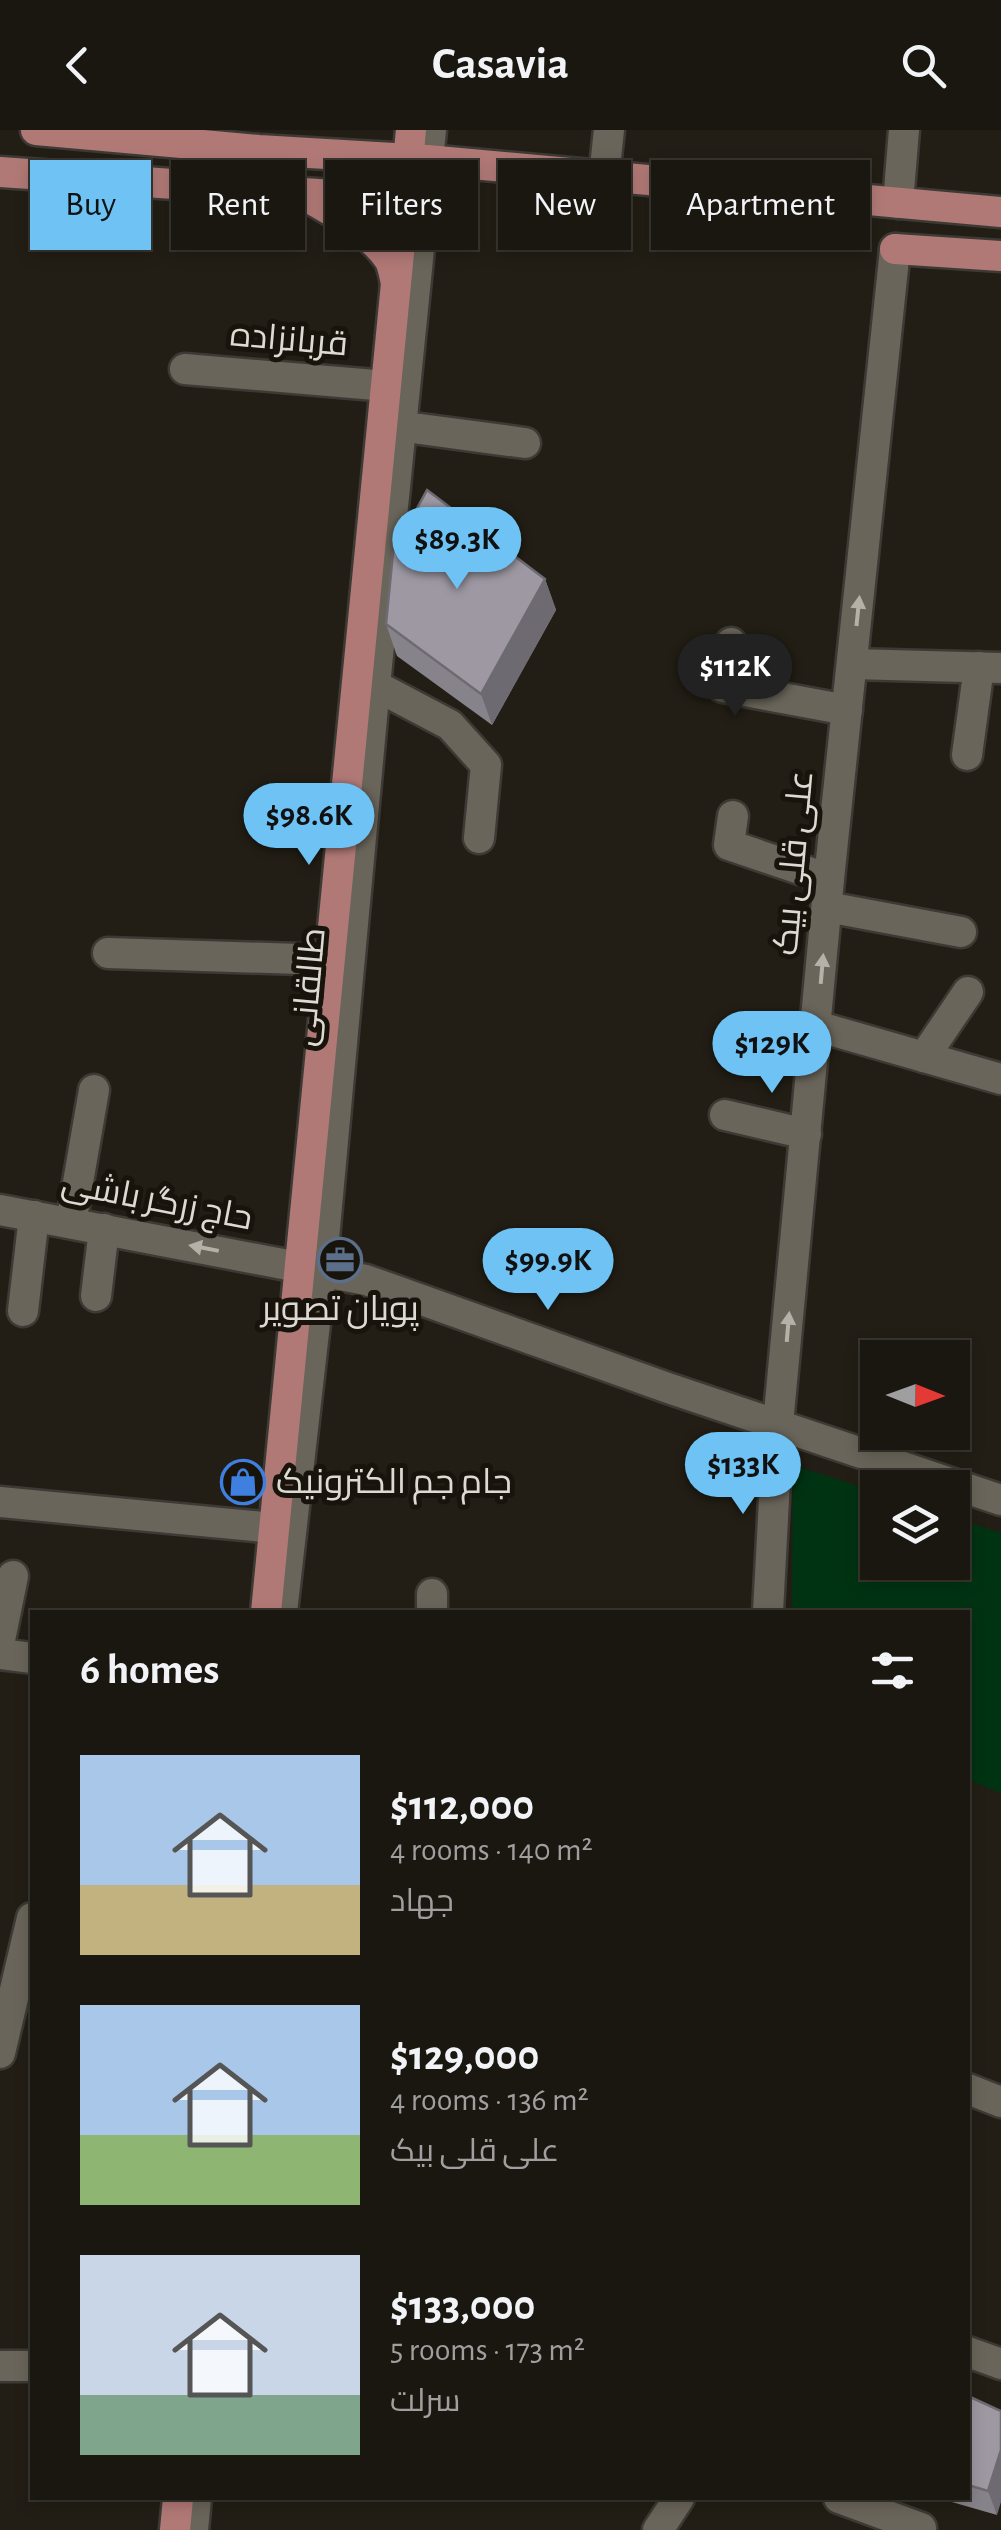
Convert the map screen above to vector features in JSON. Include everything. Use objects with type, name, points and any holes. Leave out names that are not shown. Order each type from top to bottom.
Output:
[{"type":"main road","points":[[36,130],[123,134],[305,153],[419,145],[509,160]]},
{"type":"main road","points":[[305,153],[335,130]]},
{"type":"main road","points":[[258,160],[259,150]]},
{"type":"main road","points":[[0,172],[171,183]]},
{"type":"main road","points":[[631,178],[1001,212]]},
{"type":"main road","points":[[305,196],[367,236],[391,262],[397,286]]},
{"type":"main road","points":[[894,249],[1001,256]]},
{"type":"main road","name":"طالقانی","points":[[266,1610],[310,1268],[330,960],[367,681],[392,425],[387,386],[400,250]]},
{"type":"main road","points":[[175,2530],[178,2500]]},
{"type":"street","points":[[606,160],[609,130]]},
{"type":"street","points":[[898,203],[904,130]]},
{"type":"street","name":"طالقانی","points":[[392,425],[419,145]]},
{"type":"street","name":"علی قلی بیک","points":[[768,1610],[778,1424],[894,249]]},
{"type":"street","name":"قربانزاده","points":[[185,369],[387,386]]},
{"type":"street","points":[[392,425],[525,443]]},
{"type":"street","points":[[731,643],[723,687],[846,710]]},
{"type":"street","points":[[852,664],[990,668],[967,755]]},
{"type":"street","points":[[367,681],[450,725],[486,765],[479,838]]},
{"type":"street","name":"طالقانی","points":[[282,1610],[310,1268],[367,681]]},
{"type":"street","points":[[734,816],[729,845],[828,893],[961,932]]},
{"type":"street","points":[[108,952],[330,960]]},
{"type":"street","points":[[924,1058],[968,992]]},
{"type":"street","points":[[816,1026],[1001,1079]]},
{"type":"street","points":[[71,1223],[94,1090]]},
{"type":"street","points":[[724,1115],[806,1134]]},
{"type":"street","name":"حاج زرگر باشی","points":[[0,1210],[366,1280],[668,1388],[1001,1500]]},
{"type":"street","points":[[23,1311],[34,1216]]},
{"type":"street","points":[[96,1296],[104,1229]]},
{"type":"street","points":[[0,1502],[274,1528]]},
{"type":"street","points":[[0,1640],[13,1576]]},
{"type":"street","points":[[0,1654],[30,1658]]},
{"type":"street","points":[[0,2053],[6,2004],[30,1925]]},
{"type":"street","points":[[970,2090],[1001,2102]]},
{"type":"street","points":[[970,2353],[1001,2364]]},
{"type":"street","points":[[0,2366],[30,2366]]},
{"type":"street","points":[[193,2530],[196,2500]]},
{"type":"street","points":[[845,2500],[922,2528]]},
{"type":"green space","points":[[793,1465],[860,1487],[860,1580],[970,1580],[970,1523],[1001,1533],[1001,1793],[970,1781],[970,1610],[792,1610]]},
{"type":"building","points":[[427,490],[545,579],[481,694],[386,624],[393,553]]},
{"type":"building","points":[[970,2397],[1001,2411],[1001,2450],[988,2491],[970,2486]]},
{"type":"place","name":"پویان تصویر","points":[[340,1260]]},
{"type":"place","name":"جام جم الکترونیک","points":[[243,1482]]}]
